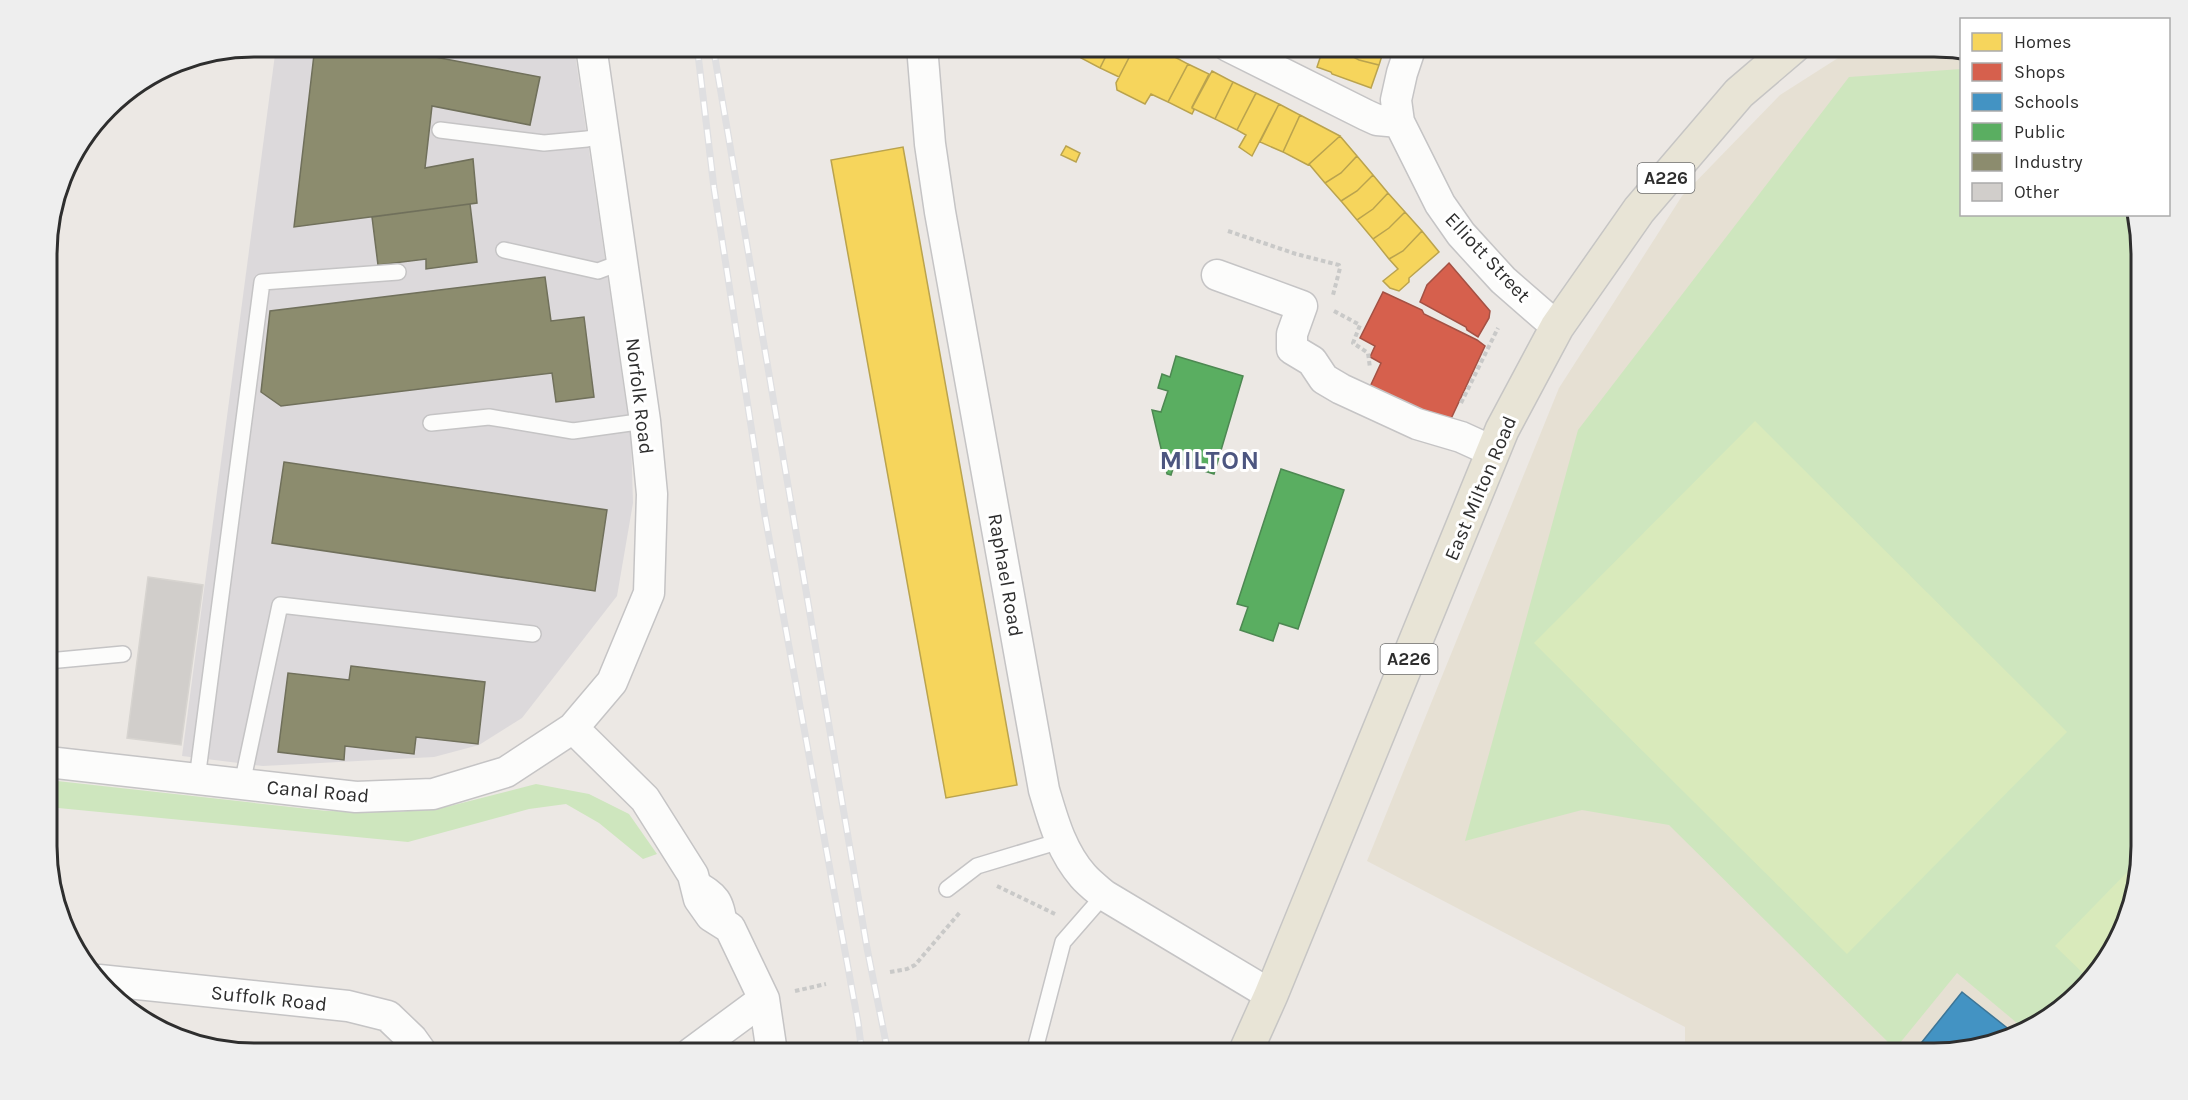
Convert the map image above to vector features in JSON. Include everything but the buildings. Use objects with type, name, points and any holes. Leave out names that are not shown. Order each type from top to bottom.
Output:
[{"type":"main road","name":"East Milton Road","points":[[1271,995],[1503,430],[1557,327],[1647,201],[1739,93],[1781,57]]},
{"type":"main road","name":"A226","points":[[1249,1043],[1271,995]]},
{"type":"street","name":"Norfolk Road","points":[[573,728],[612,682],[649,593],[652,494],[645,421],[593,57]]},
{"type":"street","name":"Raphael Road","points":[[923,57],[930,144],[940,212],[1044,790],[1060,841],[1083,876],[1104,895],[1271,995]]},
{"type":"street","points":[[1250,57],[1377,120],[1399,122],[1396,100],[1401,73],[1407,57]]},
{"type":"street","name":"Elliott Street","points":[[1399,122],[1440,204],[1461,234],[1503,280],[1557,327]]},
{"type":"street","points":[[1217,275],[1302,306],[1292,334],[1292,349],[1312,361],[1323,380],[1417,424],[1448,433],[1494,452]]},
{"type":"street","points":[[573,728],[645,799],[693,875],[699,899],[711,916],[730,928],[764,999],[771,1043]]},
{"type":"street","name":"Canal Road","points":[[57,763],[356,797],[433,794],[506,772],[573,728]]},
{"type":"street","name":"Suffolk Road","points":[[115,985],[348,1006],[388,1016],[415,1043]]},
{"type":"street","points":[[705,1043],[764,999]]},
{"type":"lane","points":[[440,130],[544,143],[604,135]]},
{"type":"lane","points":[[504,250],[598,271],[622,262]]},
{"type":"lane","points":[[196,780],[262,282],[398,272]]},
{"type":"lane","points":[[431,423],[489,417],[573,431],[645,421]]},
{"type":"lane","points":[[242,784],[280,605],[533,634]]},
{"type":"lane","points":[[57,660],[123,654]]},
{"type":"lane","points":[[947,890],[977,866],[1060,841]]},
{"type":"lane","points":[[1037,1043],[1063,942],[1104,895]]},
{"type":"path","points":[[1448,433],[1498,328]]},
{"type":"path","points":[[890,972],[913,966],[929,948]]},
{"type":"shaded area","points":[[275,57],[575,57],[631,438],[633,503],[617,596],[522,718],[479,745],[434,757],[263,766],[182,756]]},
{"type":"shaded area","points":[[1840,57],[1947,57],[1960,59],[1960,216],[2127,216],[2131,254],[2131,859],[2127,884],[2121,909],[2111,933],[2082,976],[2064,994],[2021,1023],[1997,1033],[1972,1039],[1947,1043],[1685,1043],[1685,1027],[1367,861],[1559,388],[1682,196],[1780,95]]},
{"type":"green space","points":[[1960,69],[1960,216],[2127,216],[2131,254],[2131,859],[2121,909],[2111,933],[2082,976],[2043,1010],[2018,1024],[1957,973],[1900,1043],[1889,1043],[1669,825],[1582,810],[1465,841],[1578,430],[1849,77]]},
{"type":"green space","points":[[1755,421],[2067,732],[1847,954],[1534,643]]},
{"type":"green space","points":[[57,781],[327,811],[398,812],[450,806],[536,784],[589,794],[629,814],[657,854],[643,859],[599,823],[566,804],[529,809],[408,842],[57,808]]},
{"type":"green space","points":[[2129,870],[2121,909],[2111,933],[2084,974],[2055,946]]},
{"type":"railway","points":[[698,57],[714,188],[765,516],[861,1043]]},
{"type":"railway","points":[[715,57],[867,948],[886,1043]]},
{"type":"district","name":"MILTON","points":[[1210,460]]}]
